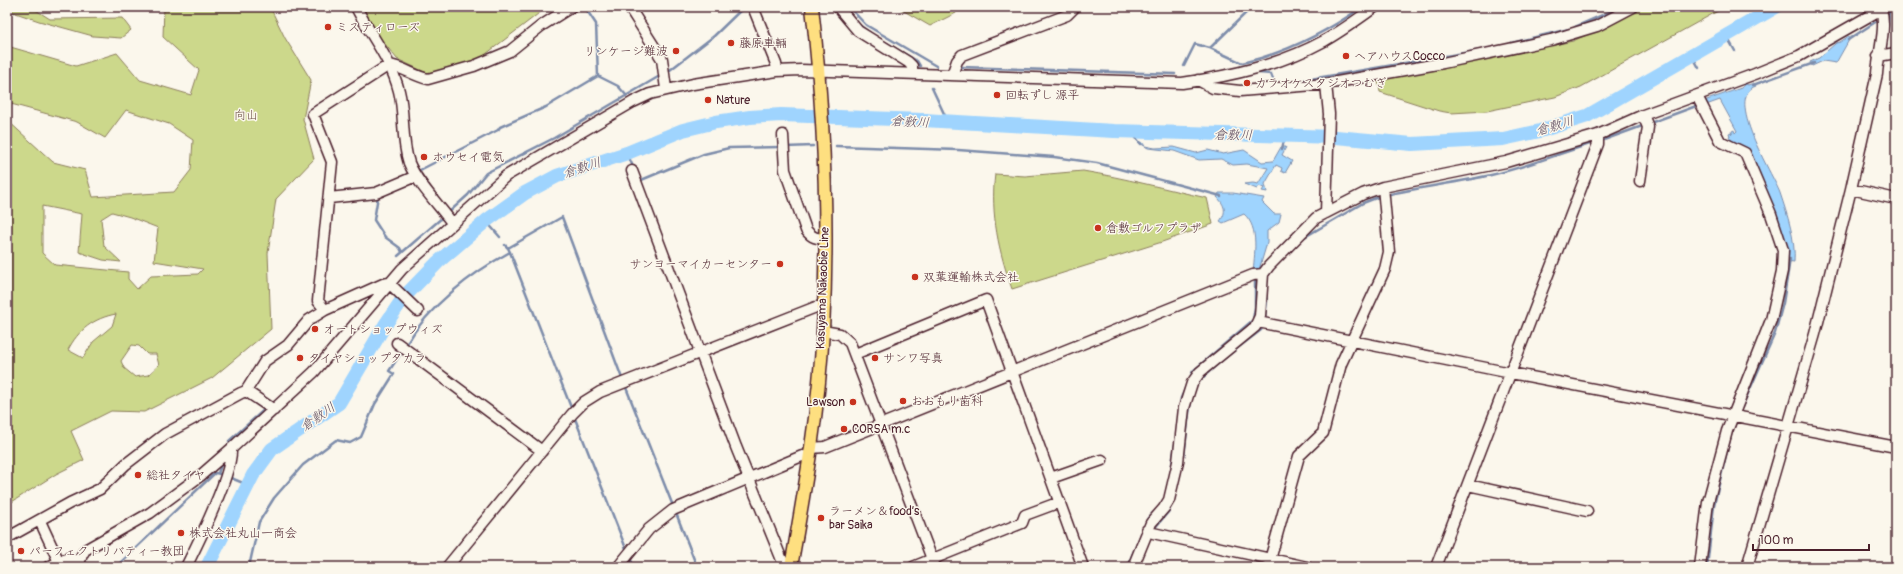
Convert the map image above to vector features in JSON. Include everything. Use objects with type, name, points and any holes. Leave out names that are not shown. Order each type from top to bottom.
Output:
[{"type":"main road","name":"Kasuyama Nakaobie Line","points":[[792,566],[811,452],[824,307],[826,238],[824,133],[812,7]]},
{"type":"street","points":[[356,7],[367,28],[382,48],[399,91],[407,154],[410,164],[416,176],[448,218]]},
{"type":"street","points":[[326,310],[318,300],[329,198],[331,156],[313,114],[389,65],[397,66],[417,77],[428,79],[468,68],[510,51],[541,26],[570,7]]},
{"type":"street","points":[[629,7],[662,59],[666,89]]},
{"type":"street","points":[[752,7],[776,64],[777,72]]},
{"type":"street","points":[[838,7],[858,31],[908,62],[912,66],[912,74]]},
{"type":"street","points":[[952,75],[957,61],[962,55],[1067,14],[1075,7]]},
{"type":"street","points":[[48,567],[68,558],[82,565],[82,555],[91,546],[150,513],[200,476],[231,449],[314,372],[448,218],[517,168],[633,102],[666,89],[777,72],[819,70],[1163,83],[1198,80],[1242,71],[1288,57],[1324,41],[1375,7]]},
{"type":"street","points":[[1198,80],[1213,88],[1240,91],[1326,84],[1443,63],[1552,40],[1597,26],[1633,7]]},
{"type":"street","points":[[1746,567],[1786,425],[1815,334],[1851,189],[1877,74],[1883,12]]},
{"type":"street","points":[[618,567],[649,529],[673,510],[811,452],[1257,274],[1316,218],[1363,194],[1383,193],[1598,139],[1700,102],[1799,56],[1883,12]]},
{"type":"street","points":[[1878,56],[1896,53]]},
{"type":"street","points":[[1326,84],[1329,114],[1326,213]]},
{"type":"street","points":[[1700,102],[1720,141],[1745,153],[1772,214],[1783,250],[1782,271],[1771,320],[1727,431],[1708,502],[1700,567]]},
{"type":"street","points":[[1640,181],[1646,121]]},
{"type":"street","points":[[1436,567],[1598,139]]},
{"type":"street","points":[[783,142],[789,182],[806,230],[810,236],[826,238]]},
{"type":"street","points":[[632,171],[703,352],[736,447],[752,477],[782,560],[792,566]]},
{"type":"street","points":[[329,198],[376,194],[416,176]]},
{"type":"street","points":[[1851,189],[1896,199]]},
{"type":"street","points":[[1269,563],[1299,456],[1323,433],[1341,364],[1385,269],[1389,252],[1383,193]]},
{"type":"street","points":[[1257,274],[1262,323]]},
{"type":"street","points":[[7,538],[70,503],[100,489],[126,464],[165,434],[246,391],[265,361],[288,345],[309,320],[326,310],[383,284],[391,285],[418,310]]},
{"type":"street","points":[[855,354],[986,300],[1083,567]]},
{"type":"street","points":[[447,567],[573,412],[584,402],[624,383],[816,307],[824,307]]},
{"type":"street","points":[[1133,567],[1150,532],[1151,523],[1169,500],[1178,462],[1184,408],[1192,383],[1200,372],[1262,323],[1509,373],[1896,447]]},
{"type":"street","points":[[823,331],[844,336],[850,343],[934,563]]},
{"type":"street","points":[[401,346],[542,451]]},
{"type":"street","points":[[246,391],[274,410]]},
{"type":"street","points":[[186,567],[211,515],[232,456],[231,449]]},
{"type":"street","points":[[1051,478],[1102,460]]},
{"type":"street","points":[[1468,485],[1587,511]]},
{"type":"street","points":[[913,567],[934,563],[1022,523],[1025,516],[1060,502]]},
{"type":"street","points":[[40,521],[59,562]]},
{"type":"street","points":[[1150,532],[1269,563],[1307,567]]},
{"type":"green space","points":[[7,7],[31,7],[50,19],[122,18],[131,30],[121,38],[93,36],[39,21],[7,10]]},
{"type":"green space","name":"向山","points":[[164,7],[272,7],[271,9],[285,38],[311,80],[303,119],[314,159],[276,199],[268,253],[271,329],[212,378],[144,412],[111,411],[71,431],[84,460],[56,474],[7,505],[7,120],[53,162],[85,170],[93,197],[174,192],[191,170],[193,140],[169,124],[126,110],[105,138],[77,122],[11,104],[7,107],[7,46],[76,66],[117,53],[140,80],[191,95],[199,70],[163,37]],"holes":[[[42,206],[82,214],[79,252],[103,260],[121,262],[104,246],[101,219],[112,212],[158,228],[154,261],[203,269],[198,274],[151,276],[137,289],[128,279],[128,272],[55,265],[42,253]],[[116,314],[112,326],[93,342],[83,358],[68,350],[82,331],[94,322]],[[132,345],[139,346],[147,354],[156,354],[159,365],[148,375],[135,377],[124,368],[121,361]]]},
{"type":"green space","points":[[355,7],[547,7],[473,64],[427,73],[397,59]]},
{"type":"green space","points":[[897,7],[956,7],[956,13],[930,26]]},
{"type":"green space","points":[[1642,7],[1725,7],[1581,87],[1555,97],[1487,111],[1451,113],[1439,111],[1380,92],[1378,80],[1573,41],[1613,23]]},
{"type":"green space","name":"倉敷ゴルフプラザ","points":[[1083,171],[1130,180],[1207,198],[1213,224],[1162,242],[1012,289],[1003,261],[997,233],[994,204],[995,174],[1025,176]]},
{"type":"water","points":[[1849,36],[1849,40],[1836,63],[1823,61],[1812,66],[1810,62],[1819,58],[1836,43]]},
{"type":"water","points":[[1754,83],[1756,86],[1747,93],[1745,105],[1747,120],[1783,201],[1794,245],[1794,262],[1786,261],[1773,209],[1729,136],[1729,133],[1731,132],[1732,134],[1732,131],[1734,130],[1735,133],[1737,131],[1720,100],[1706,105],[1704,101],[1741,88],[1746,84],[1748,85]]},
{"type":"water","points":[[1138,142],[1142,142],[1145,146],[1155,148],[1174,147],[1196,153],[1208,150],[1223,154],[1244,150],[1262,162],[1273,161],[1281,147],[1286,147],[1282,155],[1292,161],[1285,173],[1281,171],[1282,168],[1276,165],[1265,184],[1267,192],[1262,191],[1264,188],[1259,186],[1257,189],[1244,184],[1258,184],[1268,168],[1247,164],[1233,165],[1221,159],[1199,160],[1174,151],[1148,148]]},
{"type":"water","points":[[1219,193],[1233,193],[1264,198],[1262,202],[1274,214],[1281,214],[1279,222],[1267,231],[1267,243],[1259,270],[1253,274],[1255,242],[1252,227],[1244,214],[1223,223],[1220,221],[1224,215],[1224,209],[1222,203],[1217,197]]},
{"type":"waterway","points":[[594,7],[588,12],[596,24],[598,76]]},
{"type":"waterway","points":[[670,70],[714,36],[744,7]]},
{"type":"waterway","points":[[849,7],[866,25],[936,66]]},
{"type":"waterway","points":[[1210,48],[1252,7]]},
{"type":"waterway","points":[[1242,63],[1290,48],[1319,34],[1362,7]]},
{"type":"waterway","points":[[1575,27],[1621,7]]},
{"type":"waterway","name":"倉敷川","points":[[207,567],[253,475],[272,449],[339,403],[385,325],[404,297],[438,262],[486,221],[525,193],[557,176],[627,153],[683,130],[716,122],[750,117],[781,115],[923,120],[1114,131],[1336,137],[1412,144],[1503,139],[1540,131],[1587,116],[1776,7]]},
{"type":"waterway","points":[[1885,16],[1896,9]]},
{"type":"waterway","points":[[1888,27],[1889,14]]},
{"type":"waterway","points":[[1848,40],[1880,19]]},
{"type":"waterway","points":[[858,24],[869,32]]},
{"type":"waterway","points":[[1511,43],[1569,29]]},
{"type":"waterway","points":[[1726,35],[1735,51]]},
{"type":"waterway","points":[[880,39],[917,61],[920,66]]},
{"type":"waterway","points":[[1184,66],[1195,44],[1210,48],[1242,63]]},
{"type":"waterway","points":[[1299,81],[1487,49]]},
{"type":"waterway","points":[[1692,55],[1699,68]]},
{"type":"waterway","points":[[1753,85],[1814,63]]},
{"type":"waterway","points":[[961,67],[1175,74]]},
{"type":"waterway","points":[[1259,73],[1271,74],[1275,84],[1278,84]]},
{"type":"waterway","points":[[420,170],[498,130],[500,127],[546,107],[598,76],[618,86],[626,95]]},
{"type":"waterway","points":[[447,214],[468,195],[486,173],[554,138],[658,77]]},
{"type":"waterway","points":[[932,88],[948,122]]},
{"type":"waterway","points":[[1650,123],[1699,105]]},
{"type":"waterway","points":[[1601,141],[1645,125]]},
{"type":"waterway","points":[[1131,132],[1141,144]]},
{"type":"waterway","points":[[1282,149],[1285,136]]},
{"type":"waterway","points":[[1386,195],[1504,172],[1596,142]]},
{"type":"waterway","points":[[785,147],[813,146]]},
{"type":"waterway","points":[[836,146],[958,150],[1054,157],[1097,163],[1221,196]]},
{"type":"waterway","points":[[639,181],[704,154],[729,148],[780,147]]},
{"type":"waterway","points":[[627,153],[634,169]]},
{"type":"waterway","points":[[378,196],[374,220],[385,237],[400,248],[402,252]]},
{"type":"waterway","points":[[1303,238],[1363,203],[1381,196]]},
{"type":"waterway","points":[[398,256],[443,217]]},
{"type":"waterway","points":[[406,345],[426,317],[452,292],[480,270],[510,252],[508,248],[562,217],[623,381]]},
{"type":"waterway","points":[[486,221],[500,237]]},
{"type":"waterway","points":[[505,245],[508,248]]},
{"type":"waterway","points":[[510,252],[572,410]]},
{"type":"waterway","points":[[1742,407],[1775,333],[1783,303],[1790,259]]},
{"type":"waterway","points":[[1180,406],[1181,398],[1193,371],[1253,320],[1255,307],[1255,278]]},
{"type":"waterway","points":[[1265,317],[1267,301],[1266,292]]},
{"type":"waterway","points":[[1184,456],[1189,410],[1196,386],[1207,373],[1261,330],[1263,326]]},
{"type":"waterway","points":[[249,567],[259,522],[274,498],[303,465],[336,440],[350,443],[361,437],[375,404],[394,374],[389,371],[403,350]]},
{"type":"waterway","points":[[625,385],[673,506]]},
{"type":"waterway","points":[[229,441],[266,408]]},
{"type":"waterway","points":[[574,416],[627,551]]},
{"type":"waterway","points":[[1177,430],[1178,419]]},
{"type":"waterway","points":[[1707,567],[1714,505],[1731,435],[1737,419]]},
{"type":"waterway","points":[[1171,471],[1175,444]]},
{"type":"waterway","points":[[218,473],[221,465]]},
{"type":"waterway","points":[[118,565],[215,473],[220,474]]},
{"type":"waterway","points":[[231,478],[248,485]]},
{"type":"waterway","points":[[1153,530],[1169,511],[1172,503]]},
{"type":"waterway","points":[[1127,567],[1148,518],[1154,512]]},
{"type":"waterway","points":[[676,513],[697,567]]},
{"type":"waterway","points":[[630,558],[634,567]]},
{"type":"place","name":"ミスティローズ","points":[[328,27]]},
{"type":"place","name":"藤原車輛","points":[[731,43]]},
{"type":"place","name":"リンケージ難波","points":[[676,51]]},
{"type":"place","name":"ヘアハウスCocco","points":[[1346,56]]},
{"type":"place","name":"カラオケスタジオつむぎ","points":[[1247,83]]},
{"type":"place","name":"回転ずし 源平","points":[[997,95]]},
{"type":"place","name":"Nature","points":[[708,100]]},
{"type":"place","name":"ホウセイ電気","points":[[424,157]]},
{"type":"place","name":"倉敷ゴルフプラザ","points":[[1098,228]]},
{"type":"place","name":"サンヨーマイカーセンター","points":[[780,264]]},
{"type":"place","name":"双葉運輸株式会社","points":[[915,277]]},
{"type":"place","name":"オートショップウィズ","points":[[315,329]]},
{"type":"place","name":"タイヤショップタカラ","points":[[300,358]]},
{"type":"place","name":"サンワ写真","points":[[875,358]]},
{"type":"place","name":"おおもり歯科","points":[[903,401]]},
{"type":"place","name":"Lawson","points":[[853,402]]},
{"type":"place","name":"CORSA m.c","points":[[844,429]]},
{"type":"place","name":"総社タイヤ","points":[[138,475]]},
{"type":"place","name":"ラーメン＆food’s bar Saika","points":[[821,518]]},
{"type":"place","name":"株式会社丸山一商会","points":[[181,533]]},
{"type":"place","name":"パーフェクトリバティー教団","points":[[21,551]]}]
